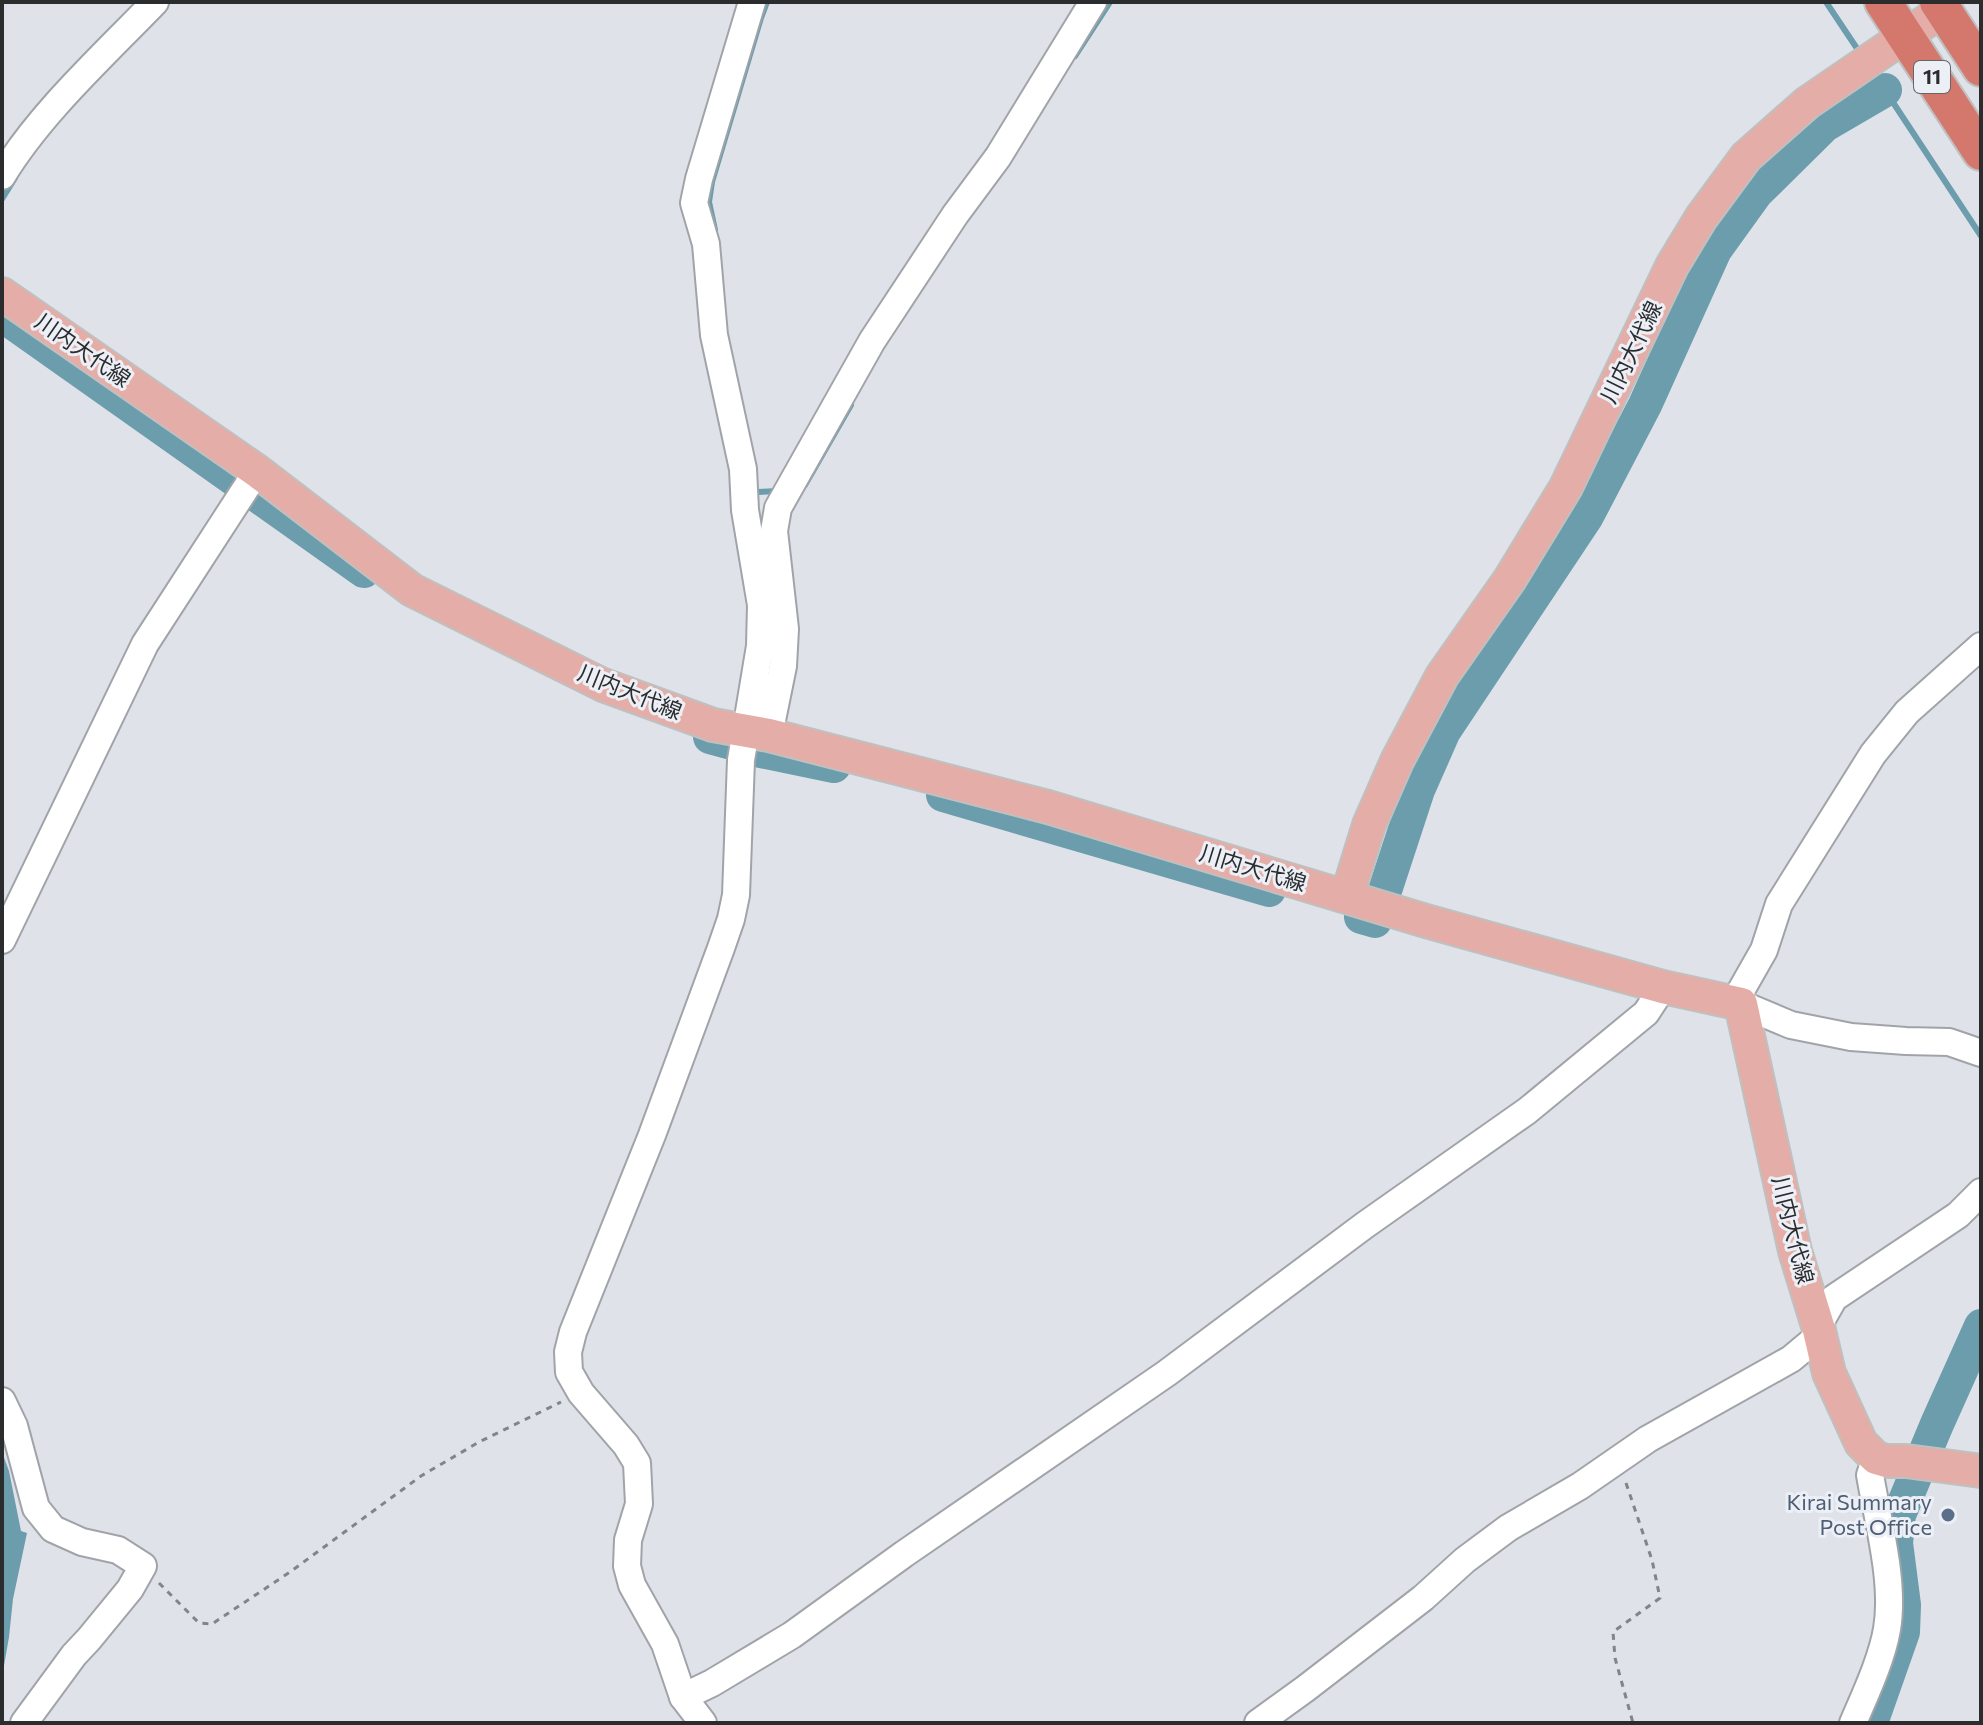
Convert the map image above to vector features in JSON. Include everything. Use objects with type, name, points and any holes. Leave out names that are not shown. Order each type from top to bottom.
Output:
[{"type":"highway","name":"11","points":[[1883,2],[1895,42],[1981,152]]},
{"type":"highway","name":"11","points":[[1945,5],[1981,68]]},
{"type":"main road","name":"川内大代線","points":[[1347,896],[1369,825],[1397,761],[1442,676],[1510,579],[1566,487],[1672,266],[1701,218],[1746,157],[1807,103],[1945,5]]},
{"type":"main road","name":"川内大代線","points":[[2,294],[257,471],[412,590],[603,685],[753,739],[1048,807],[1347,896],[1657,998],[1738,1003],[1795,1251],[1820,1330],[1829,1373],[1861,1443],[1905,1461]]},
{"type":"main road","points":[[1905,1461],[1981,1471]]},
{"type":"street","points":[[2,176],[64,96],[155,2]]},
{"type":"street","points":[[703,1723],[697,1690],[665,1644],[632,1585],[627,1566],[628,1540],[639,1504],[637,1463],[626,1445],[581,1393],[569,1372],[568,1352],[573,1332],[652,1135],[731,919],[736,895],[753,739],[749,700],[760,646],[761,605],[745,510],[743,469],[714,335],[706,244],[694,203],[752,2]]},
{"type":"street","points":[[753,739],[783,666],[785,629],[774,531],[778,508],[872,341],[955,215],[998,157],[1093,2]]},
{"type":"street","points":[[2,940],[145,644],[257,471]]},
{"type":"street","points":[[1981,646],[1907,712],[1873,754],[1779,904],[1764,950],[1738,1003],[1791,1025],[1851,1037],[1949,1042],[1981,1053]]},
{"type":"street","points":[[697,1690],[792,1635],[1167,1373],[1365,1225],[1527,1111],[1657,998]]},
{"type":"street","points":[[1258,1723],[1412,1607],[1465,1560],[1508,1528],[1580,1486],[1648,1439],[1791,1359],[1820,1330],[1834,1298],[1958,1215],[1981,1192]]},
{"type":"street","points":[[2,1401],[14,1426],[36,1508],[53,1529],[82,1542],[118,1550],[143,1566],[130,1589],[74,1655],[24,1723]]},
{"type":"street","points":[[1853,1723],[1887,1631],[1890,1596],[1870,1475],[1905,1461]]},
{"type":"path","points":[[143,1566],[199,1623],[212,1624],[290,1572],[421,1476],[479,1442],[581,1393]]},
{"type":"path","points":[[1618,1460],[1652,1560],[1660,1598],[1613,1632],[1615,1658],[1633,1723]]},
{"type":"water","points":[[2,1452],[21,1531],[27,1533],[13,1599],[2,1677]]},
{"type":"waterway","points":[[715,230],[709,202],[712,182],[767,2]]},
{"type":"waterway","points":[[1075,56],[1110,2]]},
{"type":"waterway","points":[[1826,2],[1862,56]]},
{"type":"waterway","points":[[1873,72],[1981,236]]},
{"type":"waterway","points":[[1361,917],[1375,921],[1418,790],[1444,731],[1587,516],[1645,405],[1715,250],[1756,193],[1825,125],[1885,90]]},
{"type":"waterway","points":[[2,199],[15,178]]},
{"type":"waterway","points":[[2,315],[364,571]]},
{"type":"waterway","points":[[805,485],[851,405]]},
{"type":"waterway","points":[[756,492],[780,491]]},
{"type":"waterway","points":[[710,737],[834,766]]},
{"type":"waterway","points":[[943,795],[1269,890]]},
{"type":"waterway","points":[[1871,1723],[1903,1632],[1904,1605],[1896,1543],[1899,1515],[1981,1326]]},
{"type":"place","name":"Kirai Summary Post Office","points":[[1948,1515]]}]
